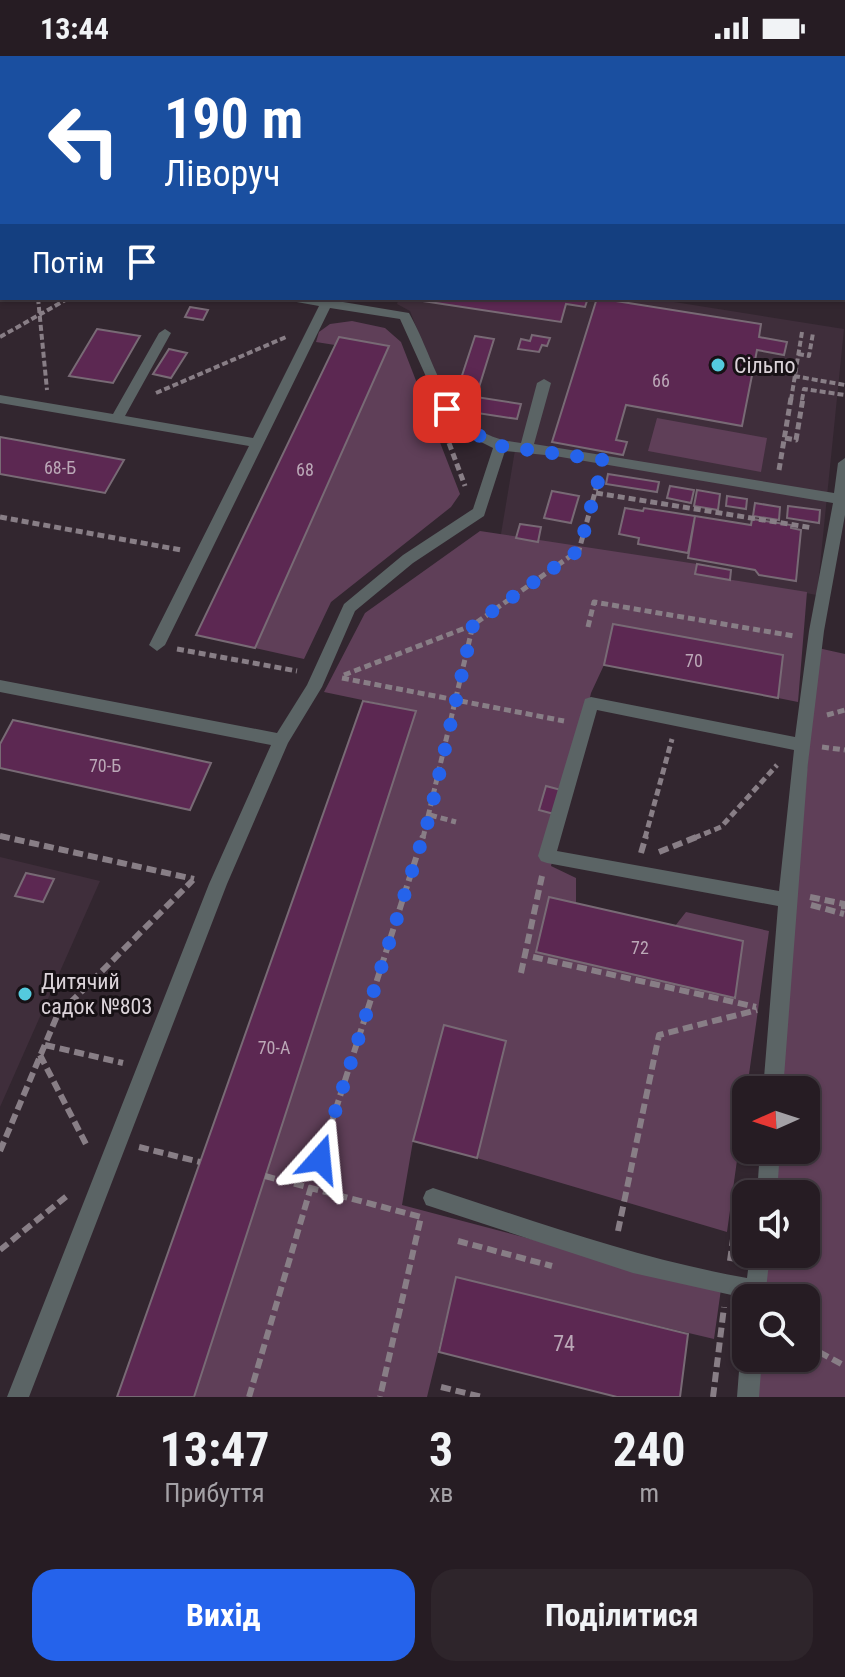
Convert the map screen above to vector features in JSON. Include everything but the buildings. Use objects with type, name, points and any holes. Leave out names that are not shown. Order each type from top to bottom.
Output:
[{"type":"lane","points":[[305,300],[405,316],[447,409],[464,428],[500,446],[841,499]]},
{"type":"lane","points":[[157,645],[326,304]]},
{"type":"lane","points":[[117,418],[165,333]]},
{"type":"lane","points":[[526,449],[544,383]]},
{"type":"lane","points":[[0,399],[256,443]]},
{"type":"lane","points":[[18,1397],[218,884],[281,740],[314,687],[349,608],[408,559],[479,512],[500,446]]},
{"type":"lane","points":[[774,1076],[799,744],[845,463]]},
{"type":"lane","points":[[0,686],[281,740]]},
{"type":"lane","points":[[785,900],[547,856],[591,703],[799,744]]},
{"type":"lane","points":[[433,1198],[613,1256],[732,1287]]},
{"type":"lane","points":[[748,1397],[750,1372]]},
{"type":"path","points":[[38,300],[49,407]]},
{"type":"path","points":[[0,337],[65,300]]},
{"type":"path","points":[[125,406],[313,325]]},
{"type":"path","points":[[776,487],[802,332]]},
{"type":"path","points":[[798,354],[809,356],[813,333]]},
{"type":"path","points":[[794,376],[845,385]]},
{"type":"path","points":[[785,438],[796,440],[804,389],[845,395]]},
{"type":"path","points":[[789,414],[800,416]]},
{"type":"path","points":[[445,433],[467,497]]},
{"type":"path","points":[[584,725],[337,677],[473,625],[579,550],[604,460]]},
{"type":"path","points":[[596,493],[822,529]]},
{"type":"path","points":[[0,517],[202,554]]},
{"type":"path","points":[[588,627],[594,602],[802,638]]},
{"type":"path","points":[[249,1397],[311,1187],[430,815],[473,625]]},
{"type":"path","points":[[157,645],[308,673]]},
{"type":"path","points":[[637,873],[658,783],[678,720]]},
{"type":"path","points":[[637,873],[651,855],[721,827],[799,744]]},
{"type":"path","points":[[430,815],[456,822]]},
{"type":"path","points":[[0,836],[218,884]]},
{"type":"path","points":[[521,973],[547,856]]},
{"type":"path","points":[[0,1151],[57,1016],[194,879]]},
{"type":"path","points":[[533,957],[765,1009],[659,1035],[613,1256]]},
{"type":"path","points":[[45,1045],[148,1069]]},
{"type":"path","points":[[40,1055],[99,1170],[111,1161]]},
{"type":"path","points":[[118,1142],[200,1162]]},
{"type":"path","points":[[265,1176],[421,1217],[380,1397]]},
{"type":"path","points":[[0,1250],[75,1190]]},
{"type":"path","points":[[820,1353],[845,1366]]},
{"type":"path","points":[[441,1387],[482,1397]]},
{"type":"shaded area","points":[[398,300],[662,300],[844,329],[817,595],[500,540],[516,444],[491,437],[448,410],[410,311],[397,304]]},
{"type":"shaded area","points":[[352,321],[385,328],[401,342],[460,494],[451,507],[331,602],[304,659],[255,648],[389,346],[339,337],[335,345],[316,342],[319,332],[330,324]]},
{"type":"shaded area","points":[[657,418],[767,438],[761,472],[648,451]]},
{"type":"shaded area","points":[[480,531],[697,564],[695,574],[807,592],[798,702],[778,698],[783,655],[613,624],[604,665],[591,693],[551,866],[576,878],[576,904],[549,898],[536,952],[735,998],[743,941],[675,926],[686,912],[769,931],[749,1076],[732,1076],[732,1164],[736,1164],[727,1232],[477,1158],[506,1041],[445,1025],[413,1141],[402,1205],[721,1289],[714,1339],[456,1278],[427,1397],[194,1397],[415,711],[324,692],[365,613]]},
{"type":"shaded area","points":[[818,648],[845,654],[845,1397],[755,1397],[756,1372],[820,1372],[820,1284],[763,1284],[764,1268],[820,1268],[820,1180],[771,1180],[772,1164],[820,1164],[820,1076],[779,1076]]},
{"type":"shaded area","name":"Дитячий садок №803","points":[[0,857],[100,881],[0,1107]]},
{"type":"place","name":"Сільпо","points":[[718,365]]},
{"type":"place","name":"Дитячий садок №803","points":[[25,994]]},
{"type":"route","points":[[320,1159],[430,815],[473,625],[579,550],[604,460],[500,446],[464,428],[447,409]]}]
